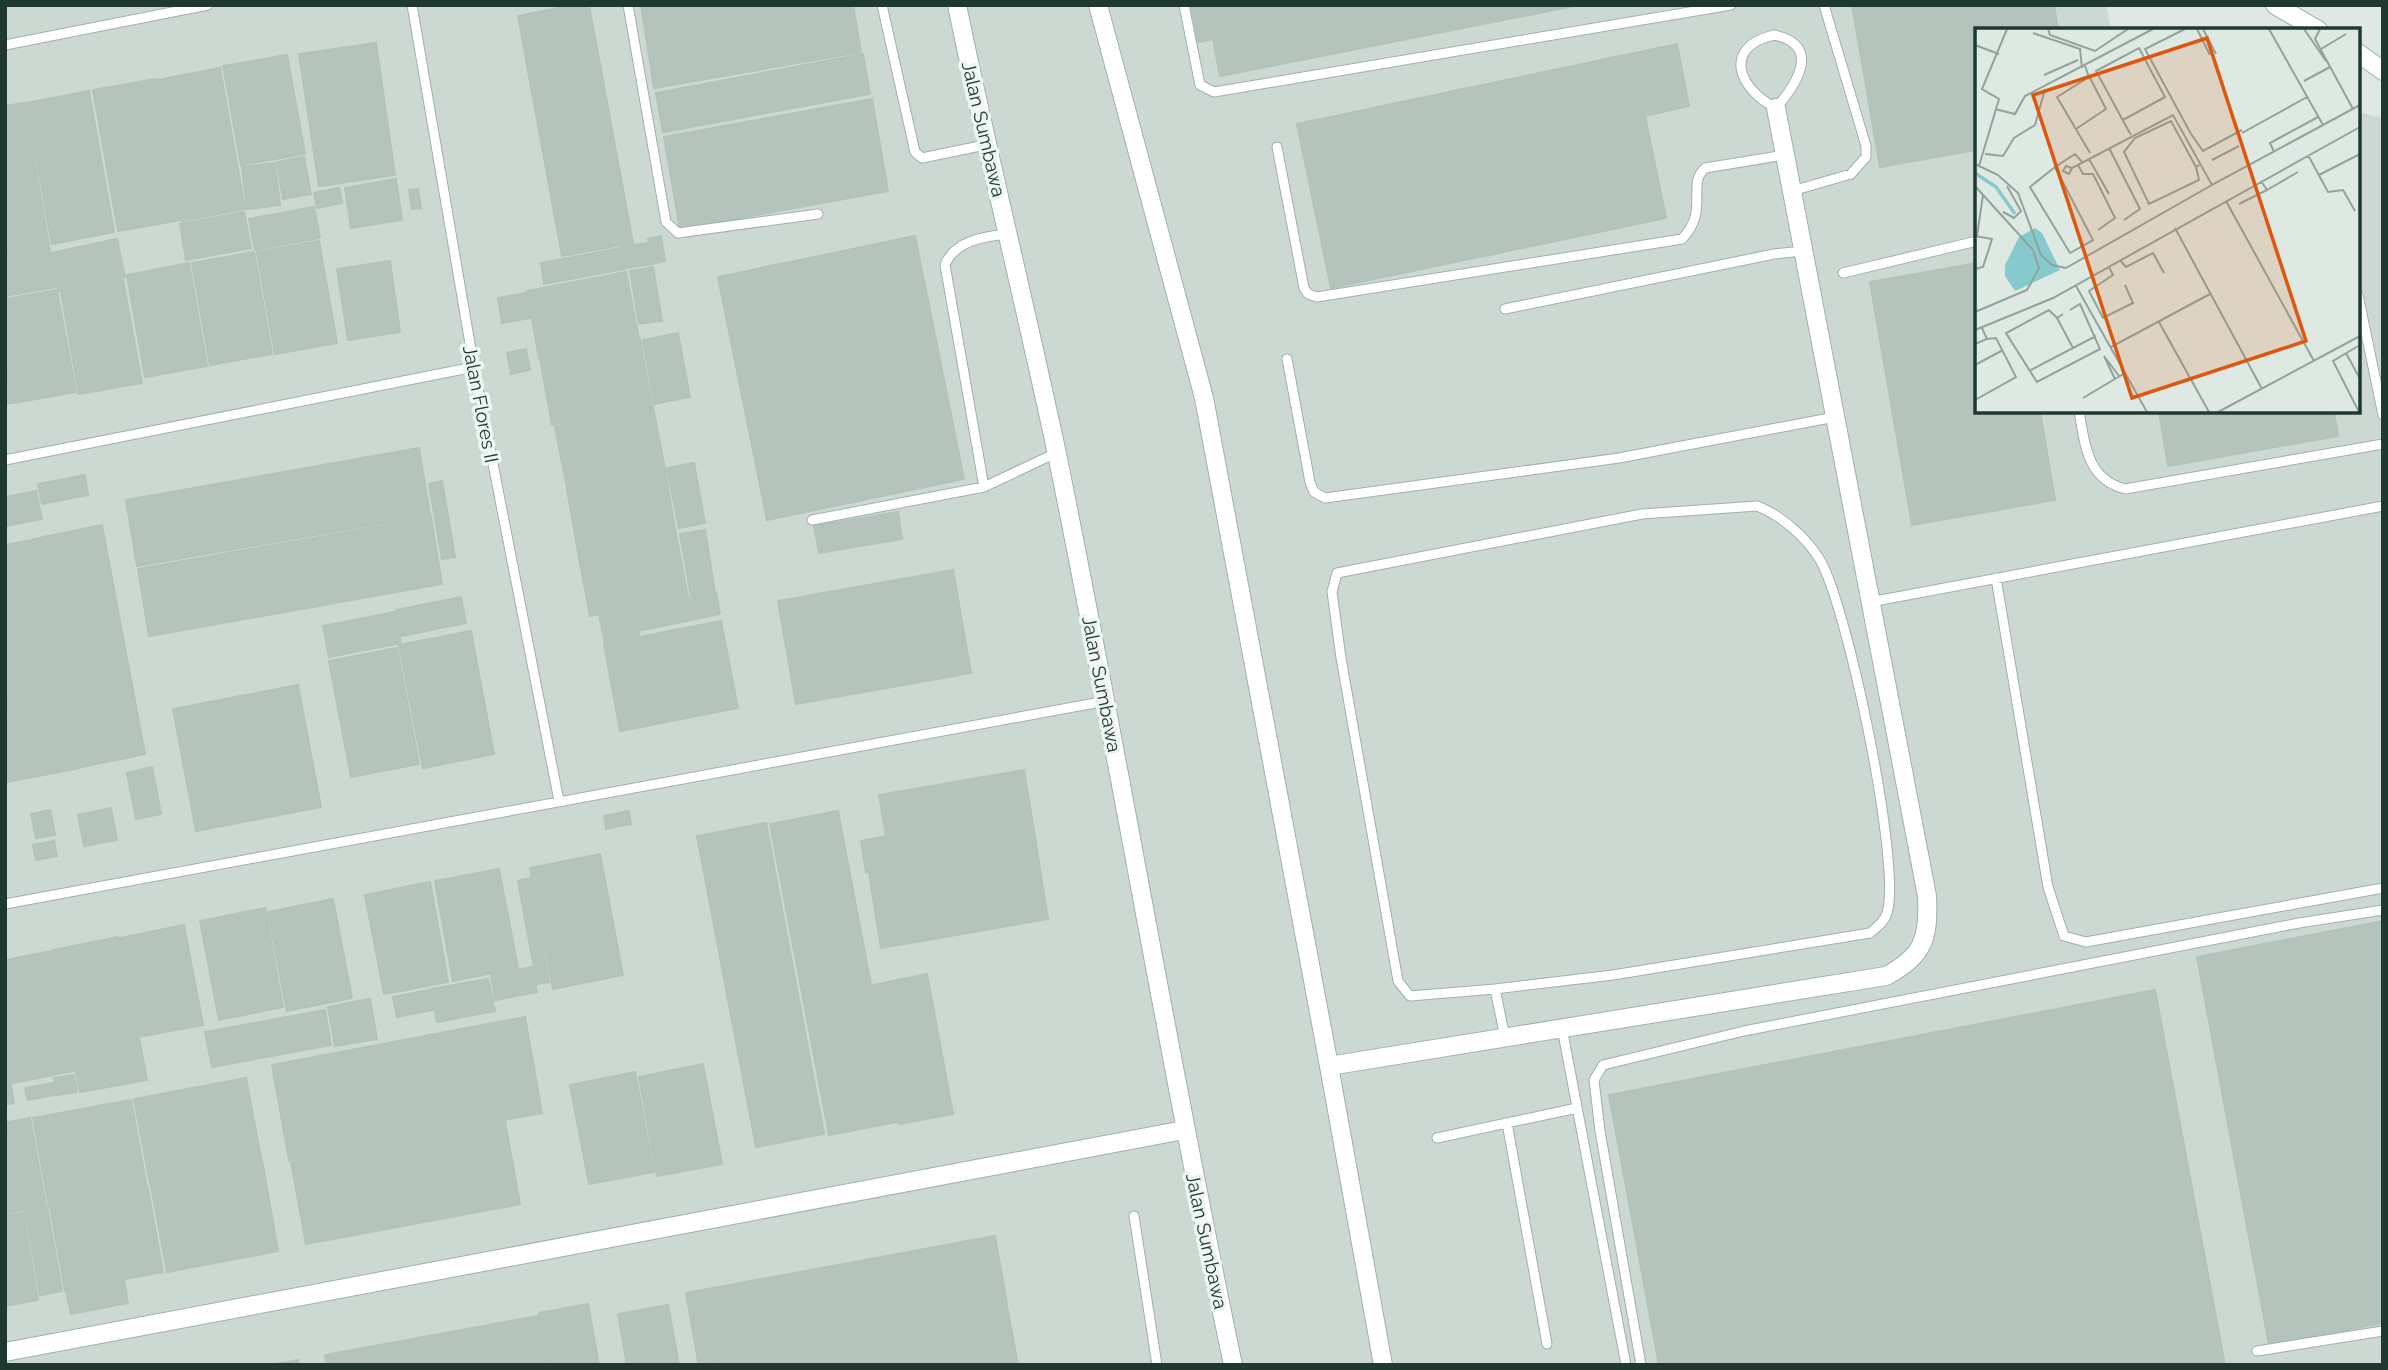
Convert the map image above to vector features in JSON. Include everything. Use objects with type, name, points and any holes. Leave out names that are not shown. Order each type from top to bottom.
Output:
[{"type":"street","name":"Jalan Sumbawa","points":[[957,5],[978,147],[1056,453],[1106,701],[1184,1130],[1233,1365]]},
{"type":"street","points":[[1098,5],[1204,398],[1382,1365]]},
{"type":"street","points":[[2275,5],[2315,28]]},
{"type":"street","points":[[2360,54],[2383,71]]},
{"type":"street","points":[[1329,1066],[1562,1026],[1886,976],[1908,964],[1919,951],[1928,918],[1927,896],[1776,108]]},
{"type":"street","points":[[5,1352],[1184,1130]]},
{"type":"lane","points":[[5,45],[208,5]]},
{"type":"lane","name":"Jalan Flores II","points":[[412,5],[474,368],[559,801]]},
{"type":"lane","points":[[628,5],[666,222],[671,229],[678,233],[818,214]]},
{"type":"lane","points":[[882,5],[915,152],[922,158],[978,147]]},
{"type":"lane","points":[[1184,5],[1200,85],[1214,92],[1731,5]]},
{"type":"lane","points":[[1792,191],[1851,174],[1866,157],[1866,146],[1824,5]]},
{"type":"lane","points":[[1774,35],[1794,43],[1801,53],[1802,64],[1799,77],[1776,108],[1753,94],[1745,85],[1741,68],[1745,52],[1753,44],[1774,35]]},
{"type":"lane","points":[[1276,147],[1304,288],[1317,298],[1682,239],[1693,228],[1698,210],[1696,181],[1705,168],[1785,155]]},
{"type":"lane","points":[[984,487],[945,265],[953,251],[966,243],[1000,234]]},
{"type":"lane","points":[[1843,274],[1975,241]]},
{"type":"lane","points":[[1505,309],[1774,254],[1803,251]]},
{"type":"lane","points":[[2360,305],[2383,415]]},
{"type":"lane","points":[[1287,359],[1310,482],[1314,492],[1325,498],[1619,458],[1835,417]]},
{"type":"lane","points":[[5,460],[474,368]]},
{"type":"lane","points":[[2079,413],[2087,459],[2102,478],[2125,489],[2383,444]]},
{"type":"lane","points":[[812,520],[984,487],[1056,453]]},
{"type":"lane","points":[[1757,506],[1768,510],[1784,520],[1820,560],[1845,628],[1878,790],[1888,861],[1888,912],[1870,933],[1613,975],[1495,989],[1424,997],[1410,996],[1398,981],[1340,658],[1332,592],[1337,573],[1642,514],[1757,506]]},
{"type":"lane","points":[[1870,602],[2383,506]]},
{"type":"lane","points":[[1996,578],[2048,887],[2064,936],[2086,942],[2383,888]]},
{"type":"lane","points":[[5,904],[1106,701]]},
{"type":"lane","points":[[1641,1365],[1600,1131],[1594,1080],[1603,1065],[1744,1031],[2299,923],[2383,910]]},
{"type":"lane","points":[[1495,989],[1505,1037]]},
{"type":"lane","points":[[1562,1026],[1626,1365]]},
{"type":"lane","points":[[1437,1138],[1577,1108]]},
{"type":"lane","points":[[1507,1123],[1547,1344]]},
{"type":"lane","points":[[1134,1216],[1157,1365]]},
{"type":"lane","points":[[2257,1351],[2383,1331]]},
{"type":"shaded area","points":[[5,5],[2106,5],[2111,28],[1975,28],[1975,413],[2360,413],[2360,112],[2383,118],[2383,1365],[5,1365]]},
{"type":"building","points":[[573,5],[589,5],[633,243],[562,256],[518,16]]},
{"type":"building","points":[[641,5],[853,5],[861,52],[654,88]]},
{"type":"building","points":[[1191,5],[1579,5],[1220,76],[1213,39],[1198,42]]},
{"type":"building","points":[[1852,5],[2054,5],[2058,28],[1975,28],[1975,150],[1880,167]]},
{"type":"building","points":[[376,43],[395,175],[319,186],[299,54]]},
{"type":"building","points":[[1677,44],[1689,106],[1645,116],[1666,218],[1331,288],[1297,124]]},
{"type":"building","points":[[863,54],[870,94],[663,132],[656,93]]},
{"type":"building","points":[[287,55],[305,154],[241,165],[223,66]]},
{"type":"building","points":[[220,68],[245,209],[182,221],[157,80]]},
{"type":"building","points":[[156,79],[181,220],[118,231],[93,90]]},
{"type":"building","points":[[89,91],[114,232],[52,244],[26,103]]},
{"type":"building","points":[[872,99],[888,191],[680,229],[664,137]]},
{"type":"building","points":[[24,103],[49,244],[5,252],[5,106]]},
{"type":"building","points":[[304,157],[311,194],[283,199],[277,162]]},
{"type":"building","points":[[275,163],[280,205],[247,209],[242,167]]},
{"type":"building","points":[[396,179],[402,220],[351,228],[345,188]]},
{"type":"building","points":[[339,188],[342,203],[317,208],[314,193]]},
{"type":"building","points":[[418,189],[421,208],[412,209],[409,190]]},
{"type":"building","points":[[314,207],[320,238],[255,250],[249,219]]},
{"type":"building","points":[[244,212],[251,248],[186,260],[180,224]]},
{"type":"building","points":[[661,236],[665,261],[652,264],[648,239]]},
{"type":"building","points":[[915,236],[964,479],[767,520],[718,277]]},
{"type":"building","points":[[117,239],[125,277],[58,291],[51,253]]},
{"type":"building","points":[[319,241],[337,343],[275,354],[257,252]]},
{"type":"building","points":[[648,243],[652,264],[626,268],[622,247]]},
{"type":"building","points":[[49,246],[56,287],[5,296],[5,254]]},
{"type":"building","points":[[621,248],[625,269],[544,284],[541,263]]},
{"type":"building","points":[[254,252],[272,354],[210,365],[192,263]]},
{"type":"building","points":[[390,261],[400,332],[348,340],[337,269]]},
{"type":"building","points":[[189,263],[207,366],[145,377],[127,275]]},
{"type":"building","points":[[1975,263],[1975,413],[2040,413],[2055,500],[1912,525],[1870,282]]},
{"type":"building","points":[[653,267],[662,321],[639,324],[630,271]]},
{"type":"building","points":[[626,272],[639,339],[539,358],[527,291]]},
{"type":"building","points":[[123,280],[142,383],[79,394],[61,292]]},
{"type":"building","points":[[57,290],[76,392],[13,403],[5,357],[5,299]]},
{"type":"building","points":[[526,293],[530,318],[502,323],[498,298]]},
{"type":"building","points":[[678,333],[690,397],[654,404],[643,340]]},
{"type":"building","points":[[640,339],[652,406],[552,425],[540,358]]},
{"type":"building","points":[[526,349],[530,370],[511,374],[507,353]]},
{"type":"building","points":[[5,366],[12,403],[5,404]]},
{"type":"building","points":[[653,407],[665,469],[567,488],[555,427]]},
{"type":"building","points":[[2159,413],[2334,413],[2338,436],[2168,466]]},
{"type":"building","points":[[419,448],[430,515],[137,566],[126,500]]},
{"type":"building","points":[[694,463],[705,523],[679,528],[667,468]]},
{"type":"building","points":[[665,470],[676,534],[578,552],[567,489]]},
{"type":"building","points":[[85,475],[88,495],[42,504],[38,484]]},
{"type":"building","points":[[442,481],[455,557],[442,559],[429,484]]},
{"type":"building","points":[[36,491],[42,519],[5,526],[5,497]]},
{"type":"building","points":[[898,512],[902,539],[819,553],[814,526]]},
{"type":"building","points":[[431,517],[442,584],[149,636],[138,569]]},
{"type":"building","points":[[102,525],[145,754],[77,768],[34,539]]},
{"type":"building","points":[[705,530],[715,592],[691,596],[680,534]]},
{"type":"building","points":[[676,534],[688,597],[590,616],[578,553]]},
{"type":"building","points":[[32,540],[75,769],[7,782],[5,545]]},
{"type":"building","points":[[953,570],[971,673],[796,704],[778,601]]},
{"type":"building","points":[[716,593],[720,614],[638,631],[634,609]]},
{"type":"building","points":[[461,597],[466,623],[401,636],[396,610]]},
{"type":"building","points":[[633,608],[639,635],[605,642],[599,615]]},
{"type":"building","points":[[395,612],[401,643],[329,657],[323,626]]},
{"type":"building","points":[[721,621],[738,708],[620,731],[604,644]]},
{"type":"building","points":[[471,631],[494,754],[423,768],[399,645]]},
{"type":"building","points":[[397,648],[419,764],[351,777],[329,661]]},
{"type":"building","points":[[298,685],[321,807],[196,831],[173,709]]},
{"type":"building","points":[[152,767],[161,814],[136,819],[127,773]]},
{"type":"building","points":[[1024,770],[1036,843],[866,872],[861,841],[886,836],[879,795]]},
{"type":"building","points":[[111,808],[117,840],[84,846],[78,815]]},
{"type":"building","points":[[50,810],[55,835],[36,838],[31,814]]},
{"type":"building","points":[[629,811],[631,824],[606,829],[604,816]]},
{"type":"building","points":[[838,811],[897,1122],[829,1135],[770,824]]},
{"type":"building","points":[[766,823],[824,1134],[756,1147],[697,836]]},
{"type":"building","points":[[54,841],[57,856],[36,860],[33,845]]},
{"type":"building","points":[[1036,844],[1048,919],[881,948],[869,873]]},
{"type":"building","points":[[600,854],[623,975],[553,989],[530,868]]},
{"type":"building","points":[[499,869],[518,968],[453,981],[435,881]]},
{"type":"building","points":[[530,878],[549,982],[537,984],[518,881]]},
{"type":"building","points":[[430,882],[448,982],[384,994],[365,895]]},
{"type":"building","points":[[333,899],[352,998],[287,1011],[268,912]]},
{"type":"building","points":[[265,908],[283,1007],[219,1020],[200,921]]},
{"type":"building","points":[[2383,921],[2383,1323],[2269,1345],[2197,957]]},
{"type":"building","points":[[184,925],[203,1025],[138,1037],[120,938]]},
{"type":"building","points":[[118,937],[137,1037],[72,1049],[53,950]]},
{"type":"building","points":[[52,951],[74,1071],[12,1083],[5,1046],[5,960]]},
{"type":"building","points":[[532,967],[537,992],[495,1000],[491,975]]},
{"type":"building","points":[[927,974],[953,1114],[899,1124],[873,985]]},
{"type":"building","points":[[488,979],[495,1011],[437,1022],[431,989]]},
{"type":"building","points":[[429,990],[433,1010],[397,1017],[393,997]]},
{"type":"building","points":[[2155,990],[2225,1365],[1659,1365],[1609,1095]]},
{"type":"building","points":[[370,999],[377,1039],[335,1046],[328,1007]]},
{"type":"building","points":[[325,1010],[331,1045],[212,1067],[205,1032]]},
{"type":"building","points":[[525,1017],[542,1113],[289,1160],[272,1065]]},
{"type":"building","points":[[139,1038],[147,1080],[80,1092],[72,1051]]},
{"type":"building","points":[[703,1064],[722,1164],[657,1176],[639,1077]]},
{"type":"building","points":[[7,1066],[12,1091],[5,1093],[5,1067]]},
{"type":"building","points":[[635,1072],[654,1172],[589,1184],[570,1085]]},
{"type":"building","points":[[74,1075],[77,1092],[57,1095],[54,1078]]},
{"type":"building","points":[[246,1078],[262,1163],[150,1184],[134,1099]]},
{"type":"building","points":[[53,1083],[55,1095],[28,1100],[25,1088]]},
{"type":"building","points":[[12,1092],[14,1103],[5,1105],[5,1093]]},
{"type":"building","points":[[131,1100],[147,1188],[49,1206],[33,1118]]},
{"type":"building","points":[[30,1118],[46,1206],[24,1210],[8,1122]]},
{"type":"building","points":[[505,1121],[520,1204],[306,1244],[291,1162]]},
{"type":"building","points":[[7,1123],[23,1210],[5,1214],[5,1124]]},
{"type":"building","points":[[263,1165],[278,1251],[167,1272],[151,1186]]},
{"type":"building","points":[[148,1189],[163,1272],[65,1290],[50,1207]]},
{"type":"building","points":[[47,1207],[62,1291],[40,1295],[25,1211]]},
{"type":"building","points":[[23,1213],[38,1300],[5,1306],[5,1216]]},
{"type":"building","points":[[995,1236],[1007,1304],[698,1361],[686,1293]]},
{"type":"building","points":[[124,1280],[128,1303],[71,1314],[66,1291]]},
{"type":"building","points":[[588,1304],[599,1365],[548,1365],[539,1313]]},
{"type":"building","points":[[668,1305],[679,1365],[627,1365],[618,1314]]},
{"type":"building","points":[[1007,1306],[1018,1365],[699,1365],[699,1363]]},
{"type":"building","points":[[538,1316],[547,1365],[327,1365],[325,1355]]},
{"type":"building","points":[[298,1360],[298,1365],[270,1365]]}]
